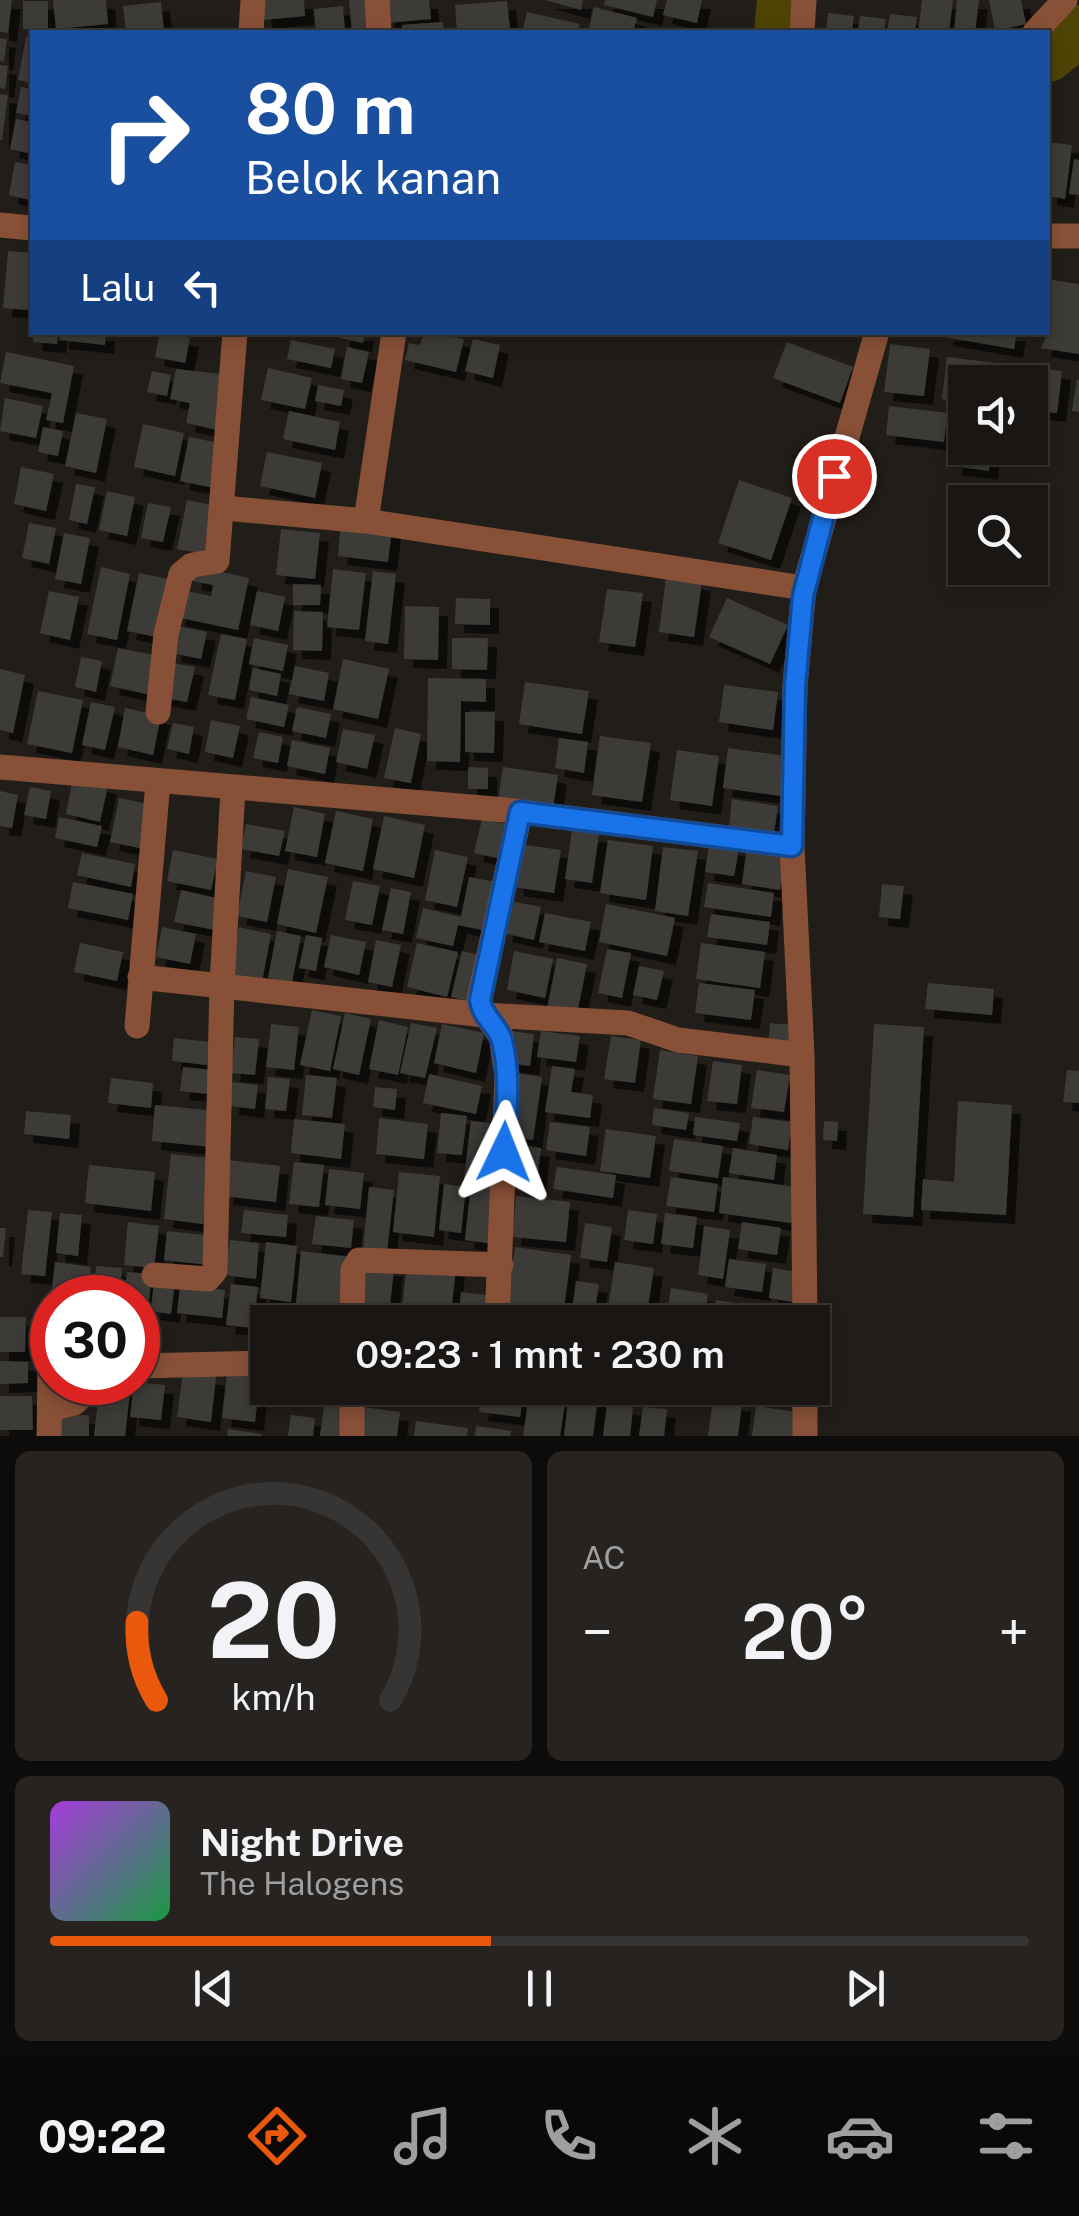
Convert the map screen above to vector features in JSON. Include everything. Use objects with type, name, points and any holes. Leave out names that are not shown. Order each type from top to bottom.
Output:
[{"type":"street","points":[[251,30],[253,0]]},
{"type":"street","points":[[378,0],[379,30]]},
{"type":"street","points":[[802,30],[804,0]]},
{"type":"street","points":[[1037,30],[1065,0]]},
{"type":"street","points":[[0,225],[30,228]]},
{"type":"street","points":[[1050,236],[1079,236]]},
{"type":"street","points":[[158,712],[166,634],[181,574],[192,566],[217,561],[235,335]]},
{"type":"street","points":[[366,520],[394,335]]},
{"type":"street","points":[[805,1305],[802,1055],[792,846],[795,686],[804,588],[876,335]]},
{"type":"street","points":[[224,508],[366,520],[804,588]]},
{"type":"street","points":[[0,767],[520,812],[792,846]]},
{"type":"street","points":[[137,1026],[158,782]]},
{"type":"street","points":[[160,1276],[208,1280],[215,1271],[222,986],[234,790]]},
{"type":"street","points":[[498,1305],[507,1076],[501,1036],[485,1015],[480,1000],[520,812]]},
{"type":"street","points":[[140,977],[485,1015],[628,1023],[678,1040],[802,1055]]},
{"type":"street","points":[[352,1305],[353,1270],[359,1260],[501,1265]]},
{"type":"street","points":[[160,1366],[250,1364]]},
{"type":"street","points":[[49,1436],[50,1405]]},
{"type":"street","points":[[50,1410],[67,1405]]},
{"type":"street","points":[[352,1405],[352,1436]]},
{"type":"street","points":[[805,1436],[806,1405]]},
{"type":"building","points":[[0,0],[12,0],[8,33],[0,32]]},
{"type":"building","points":[[53,0],[106,0],[108,24],[56,29]]},
{"type":"building","points":[[261,0],[304,0],[305,16],[263,20]]},
{"type":"building","points":[[349,0],[373,0],[376,30],[352,30]]},
{"type":"building","points":[[384,0],[429,0],[431,19],[386,23]]},
{"type":"building","points":[[545,0],[583,0],[581,10]]},
{"type":"building","points":[[605,0],[657,0],[653,17],[604,5]]},
{"type":"building","points":[[667,0],[702,0],[697,23],[663,15]]},
{"type":"building","points":[[922,0],[953,0],[949,30],[918,30]]},
{"type":"building","points":[[957,0],[979,0],[975,30],[954,30]]},
{"type":"building","points":[[989,0],[1021,0],[1026,24],[995,30]]},
{"type":"building","points":[[23,1],[48,1],[48,29],[23,29]]},
{"type":"building","points":[[507,1],[510,29],[457,30],[455,5]]},
{"type":"building","points":[[161,2],[164,30],[126,30],[123,6]]},
{"type":"building","points":[[343,6],[345,30],[316,30],[314,9]]},
{"type":"building","points":[[594,7],[637,18],[634,30],[588,30]]},
{"type":"building","points":[[527,12],[580,24],[578,30],[522,30]]},
{"type":"building","points":[[828,13],[854,16],[852,30],[826,30]]},
{"type":"building","points":[[890,14],[917,17],[915,30],[887,30]]},
{"type":"building","points":[[860,16],[886,19],[884,30],[858,30]]},
{"type":"building","points":[[443,22],[444,30],[403,30],[402,25]]},
{"type":"building","points":[[26,37],[30,38],[30,83],[18,80]]},
{"type":"building","points":[[0,38],[7,39],[4,62],[0,61]]},
{"type":"building","points":[[0,65],[8,66],[5,89],[0,88]]},
{"type":"building","points":[[21,87],[30,89],[30,116],[16,113]]},
{"type":"building","points":[[0,94],[8,95],[2,140],[0,140]]},
{"type":"building","points":[[16,119],[30,122],[30,154],[10,149]]},
{"type":"building","points":[[1050,142],[1072,145],[1065,199],[1050,196]]},
{"type":"building","points":[[1074,159],[1079,160],[1079,195],[1069,194]]},
{"type":"building","points":[[15,162],[30,165],[30,200],[9,195]]},
{"type":"building","points":[[8,251],[30,253],[28,310],[3,308]]},
{"type":"building","points":[[1052,280],[1079,284],[1079,354],[1041,348],[1050,335]]},
{"type":"building","points":[[34,335],[58,335],[57,344],[33,342]]},
{"type":"building","points":[[61,335],[106,335],[105,345],[60,340]]},
{"type":"building","points":[[159,335],[190,338],[185,363],[155,357]]},
{"type":"building","points":[[341,335],[364,335],[363,343],[340,338]]},
{"type":"building","points":[[423,335],[464,339],[456,372],[405,360],[409,343],[420,345]]},
{"type":"building","points":[[944,335],[1016,335],[1014,349]]},
{"type":"building","points":[[473,339],[500,345],[493,378],[465,371]]},
{"type":"building","points":[[291,340],[335,349],[331,368],[287,359]]},
{"type":"building","points":[[787,342],[853,367],[840,403],[773,378]]},
{"type":"building","points":[[890,344],[930,349],[924,396],[884,392]]},
{"type":"building","points":[[347,347],[369,352],[362,383],[341,379]]},
{"type":"building","points":[[6,352],[74,366],[63,423],[46,420],[52,393],[0,383]]},
{"type":"building","points":[[947,357],[1013,365],[948,365],[948,400],[942,399]]},
{"type":"building","points":[[268,368],[312,378],[305,409],[261,400]]},
{"type":"building","points":[[176,369],[229,375],[217,430],[186,423],[190,403],[170,399]]},
{"type":"building","points":[[1048,369],[1062,371],[1057,413],[1048,412]]},
{"type":"building","points":[[152,371],[171,375],[167,396],[147,392]]},
{"type":"building","points":[[1079,380],[1079,412],[1072,411]]},
{"type":"building","points":[[318,385],[344,390],[341,406],[315,401]]},
{"type":"building","points":[[5,398],[43,406],[36,438],[0,431]]},
{"type":"building","points":[[889,406],[947,413],[944,442],[886,435]]},
{"type":"building","points":[[289,411],[340,422],[335,450],[283,439]]},
{"type":"building","points":[[76,413],[107,419],[96,473],[65,466]]},
{"type":"building","points":[[143,424],[184,433],[175,476],[134,467]]},
{"type":"building","points":[[43,427],[63,431],[58,456],[38,452]]},
{"type":"building","points":[[189,437],[224,444],[214,488],[180,481]]},
{"type":"building","points":[[267,452],[322,463],[315,498],[260,486]]},
{"type":"building","points":[[953,465],[990,465],[989,471]]},
{"type":"building","points":[[21,467],[54,474],[46,511],[14,504]]},
{"type":"building","points":[[739,480],[792,498],[771,560],[718,543]]},
{"type":"building","points":[[76,484],[95,487],[87,524],[69,520]]},
{"type":"building","points":[[107,491],[135,497],[127,536],[99,530]]},
{"type":"building","points":[[187,500],[218,506],[208,555],[177,549]]},
{"type":"building","points":[[148,503],[171,507],[163,542],[141,538]]},
{"type":"building","points":[[29,523],[56,528],[49,564],[22,558]]},
{"type":"building","points":[[341,523],[392,529],[388,562],[338,556]]},
{"type":"building","points":[[281,529],[320,533],[315,579],[276,575]]},
{"type":"building","points":[[64,533],[90,538],[81,584],[55,579]]},
{"type":"building","points":[[195,566],[249,578],[238,630],[176,617],[182,590],[211,596],[213,585],[192,581]]},
{"type":"building","points":[[101,567],[130,574],[117,640],[87,634]]},
{"type":"building","points":[[333,569],[366,573],[359,630],[327,627]]},
{"type":"building","points":[[373,571],[396,574],[388,644],[365,641]]},
{"type":"building","points":[[139,573],[173,580],[161,638],[127,631]]},
{"type":"building","points":[[666,577],[702,582],[694,637],[659,632]]},
{"type":"building","points":[[293,584],[321,585],[320,605],[293,605]]},
{"type":"building","points":[[607,589],[643,593],[635,647],[599,642]]},
{"type":"building","points":[[49,591],[79,597],[70,640],[40,633]]},
{"type":"building","points":[[257,591],[285,597],[278,631],[250,625]]},
{"type":"building","points":[[456,598],[490,599],[490,625],[455,624]]},
{"type":"building","points":[[727,598],[788,625],[770,664],[709,637]]},
{"type":"building","points":[[405,606],[439,607],[438,660],[404,659]]},
{"type":"building","points":[[294,611],[323,612],[322,651],[293,650]]},
{"type":"building","points":[[177,626],[207,632],[201,659],[172,653]]},
{"type":"building","points":[[221,634],[247,639],[235,700],[208,695]]},
{"type":"building","points":[[254,638],[288,645],[283,671],[249,664]]},
{"type":"building","points":[[452,638],[488,638],[487,670],[452,669]]},
{"type":"building","points":[[118,648],[159,656],[151,695],[110,686]]},
{"type":"building","points":[[81,657],[102,661],[96,692],[75,687]]},
{"type":"building","points":[[343,659],[389,669],[378,719],[333,709]]},
{"type":"building","points":[[167,662],[195,667],[187,702],[160,697]]},
{"type":"building","points":[[295,666],[329,673],[324,701],[289,694]]},
{"type":"building","points":[[253,668],[281,674],[277,696],[249,690]]},
{"type":"building","points":[[0,669],[25,675],[13,733],[0,730]]},
{"type":"building","points":[[428,678],[486,679],[486,702],[461,701],[460,762],[427,761]]},
{"type":"building","points":[[525,682],[589,691],[582,734],[519,724]]},
{"type":"building","points":[[724,685],[778,692],[773,730],[719,722]]},
{"type":"building","points":[[38,691],[83,700],[72,753],[27,744]]},
{"type":"building","points":[[251,697],[289,705],[284,727],[246,719]]},
{"type":"building","points":[[91,702],[115,707],[105,750],[82,745]]},
{"type":"building","points":[[297,707],[331,714],[326,738],[292,731]]},
{"type":"building","points":[[125,708],[161,716],[153,755],[118,747]]},
{"type":"building","points":[[465,712],[495,712],[494,753],[465,752]]},
{"type":"building","points":[[211,720],[240,726],[233,758],[205,752]]},
{"type":"building","points":[[173,723],[194,727],[189,754],[167,749]]},
{"type":"building","points":[[395,728],[421,734],[411,783],[384,778]]},
{"type":"building","points":[[343,729],[375,735],[367,769],[336,762]]},
{"type":"building","points":[[259,732],[283,737],[278,763],[253,758]]},
{"type":"building","points":[[600,736],[651,743],[642,802],[592,795]]},
{"type":"building","points":[[559,738],[588,742],[584,773],[555,768]]},
{"type":"building","points":[[292,740],[330,748],[325,774],[287,766]]},
{"type":"building","points":[[728,748],[787,756],[781,796],[723,788]]},
{"type":"building","points":[[677,750],[719,756],[712,806],[670,800]]},
{"type":"building","points":[[468,767],[488,768],[488,789],[468,789]]},
{"type":"building","points":[[503,767],[558,775],[552,815],[497,807]]},
{"type":"building","points":[[73,778],[108,785],[100,822],[66,814]]},
{"type":"building","points":[[30,787],[51,791],[46,819],[24,815]]},
{"type":"building","points":[[0,791],[18,795],[12,828],[0,826]]},
{"type":"building","points":[[119,798],[153,805],[144,849],[110,842]]},
{"type":"building","points":[[732,799],[778,806],[774,833],[729,827]]},
{"type":"building","points":[[294,807],[325,814],[317,857],[285,851]]},
{"type":"building","points":[[336,811],[373,819],[363,871],[325,863]]},
{"type":"building","points":[[384,816],[425,825],[414,878],[373,869]]},
{"type":"building","points":[[59,817],[102,826],[97,847],[55,838]]},
{"type":"building","points":[[482,819],[513,825],[506,860],[474,853]]},
{"type":"building","points":[[246,824],[285,831],[279,856],[241,849]]},
{"type":"building","points":[[572,830],[599,834],[592,883],[565,879]]},
{"type":"building","points":[[608,840],[653,846],[646,900],[600,893]]},
{"type":"building","points":[[519,844],[561,850],[554,893],[514,887]]},
{"type":"building","points":[[709,844],[739,848],[734,876],[705,872]]},
{"type":"building","points":[[747,846],[785,851],[780,890],[742,884]]},
{"type":"building","points":[[663,847],[698,851],[688,916],[655,911]]},
{"type":"building","points":[[173,850],[218,859],[211,890],[167,881]]},
{"type":"building","points":[[435,850],[468,857],[457,907],[425,900]]},
{"type":"building","points":[[82,853],[135,864],[131,887],[77,875]]},
{"type":"building","points":[[288,869],[328,877],[316,933],[277,924]]},
{"type":"building","points":[[246,871],[276,877],[267,922],[237,916]]},
{"type":"building","points":[[469,877],[502,883],[492,932],[458,925],[453,946],[416,938],[423,908],[461,917]]},
{"type":"building","points":[[353,881],[380,886],[372,925],[345,920]]},
{"type":"building","points":[[73,882],[133,894],[128,920],[68,908]]},
{"type":"building","points":[[708,883],[774,893],[771,917],[704,907]]},
{"type":"building","points":[[882,884],[904,886],[900,919],[879,917]]},
{"type":"building","points":[[391,888],[411,892],[403,934],[382,930]]},
{"type":"building","points":[[181,890],[221,899],[215,930],[174,922]]},
{"type":"building","points":[[510,901],[541,907],[534,940],[503,933]]},
{"type":"building","points":[[606,904],[675,918],[667,956],[599,942]]},
{"type":"building","points":[[545,913],[591,922],[585,951],[539,942]]},
{"type":"building","points":[[711,914],[770,922],[767,945],[707,937]]},
{"type":"building","points":[[162,927],[196,934],[190,964],[156,957]]},
{"type":"building","points":[[239,927],[271,934],[262,982],[229,975]]},
{"type":"building","points":[[277,931],[301,936],[292,982],[268,978]]},
{"type":"building","points":[[306,935],[322,938],[316,971],[299,968]]},
{"type":"building","points":[[331,935],[366,942],[359,975],[324,967]]},
{"type":"building","points":[[376,940],[401,945],[392,987],[368,982]]},
{"type":"building","points":[[80,943],[123,952],[117,981],[74,972]]},
{"type":"building","points":[[417,943],[458,952],[447,997],[407,987]]},
{"type":"building","points":[[701,943],[765,952],[760,988],[696,979]]},
{"type":"building","points":[[607,949],[631,953],[622,998],[598,993]]},
{"type":"building","points":[[462,951],[483,956],[473,1002],[451,997]]},
{"type":"building","points":[[514,951],[553,959],[545,998],[507,990]]},
{"type":"building","points":[[557,958],[587,964],[576,1019],[546,1014]]},
{"type":"building","points":[[639,966],[664,971],[657,1000],[633,995]]},
{"type":"building","points":[[699,983],[755,990],[751,1020],[695,1013]]},
{"type":"building","points":[[928,983],[994,989],[992,1015],[925,1009]]},
{"type":"building","points":[[312,1010],[341,1016],[330,1071],[300,1065]]},
{"type":"building","points":[[345,1013],[371,1019],[359,1075],[333,1069]]},
{"type":"building","points":[[379,1020],[408,1027],[398,1075],[369,1069]]},
{"type":"building","points":[[411,1023],[437,1028],[425,1078],[400,1073]]},
{"type":"building","points":[[770,1023],[794,1025],[792,1049],[768,1047]]},
{"type":"building","points":[[271,1024],[299,1027],[294,1070],[266,1067]]},
{"type":"building","points":[[442,1024],[484,1033],[476,1073],[434,1063]]},
{"type":"building","points":[[874,1024],[924,1027],[913,1217],[863,1214]]},
{"type":"building","points":[[510,1031],[534,1034],[530,1066],[506,1063]]},
{"type":"building","points":[[541,1031],[580,1036],[576,1062],[537,1057]]},
{"type":"building","points":[[611,1036],[641,1040],[635,1083],[604,1079]]},
{"type":"building","points":[[235,1037],[259,1039],[255,1075],[231,1073]]},
{"type":"building","points":[[174,1038],[210,1042],[207,1065],[172,1061]]},
{"type":"building","points":[[660,1050],[698,1056],[691,1104],[653,1099]]},
{"type":"building","points":[[713,1061],[742,1065],[737,1104],[707,1101]]},
{"type":"building","points":[[552,1066],[575,1069],[571,1092],[593,1095],[590,1118],[545,1112]]},
{"type":"building","points":[[183,1067],[212,1070],[209,1094],[180,1091]]},
{"type":"building","points":[[757,1070],[790,1075],[784,1112],[751,1108]]},
{"type":"building","points":[[1067,1070],[1079,1071],[1079,1103],[1063,1102]]},
{"type":"building","points":[[516,1073],[542,1077],[533,1140],[507,1136]]},
{"type":"building","points":[[429,1074],[482,1086],[476,1114],[423,1103]]},
{"type":"building","points":[[306,1075],[337,1078],[332,1118],[302,1115]]},
{"type":"building","points":[[268,1077],[290,1079],[286,1111],[265,1109]]},
{"type":"building","points":[[111,1078],[153,1083],[151,1108],[108,1103]]},
{"type":"building","points":[[232,1082],[258,1085],[255,1109],[230,1106]]},
{"type":"building","points":[[375,1087],[397,1089],[395,1110],[373,1107]]},
{"type":"building","points":[[958,1101],[1012,1105],[1006,1215],[921,1210],[923,1179],[954,1182]]},
{"type":"building","points":[[155,1105],[216,1111],[212,1147],[152,1141]]},
{"type":"building","points":[[654,1108],[689,1113],[686,1130],[652,1125]]},
{"type":"building","points":[[26,1111],[71,1115],[69,1139],[24,1134]]},
{"type":"building","points":[[441,1113],[467,1116],[462,1155],[437,1153]]},
{"type":"building","points":[[695,1117],[740,1123],[737,1141],[693,1135]]},
{"type":"building","points":[[753,1117],[792,1122],[788,1150],[749,1144]]},
{"type":"building","points":[[379,1118],[428,1124],[424,1159],[376,1154]]},
{"type":"building","points":[[294,1119],[345,1124],[341,1159],[291,1153]]},
{"type":"building","points":[[471,1121],[502,1124],[495,1181],[464,1178]]},
{"type":"building","points":[[824,1121],[838,1122],[837,1141],[823,1140]]},
{"type":"building","points":[[550,1122],[590,1127],[586,1156],[546,1150]]},
{"type":"building","points":[[606,1129],[656,1136],[650,1178],[600,1171]]},
{"type":"building","points":[[674,1139],[723,1146],[718,1178],[669,1171]]},
{"type":"building","points":[[514,1144],[541,1148],[537,1181],[509,1178]]},
{"type":"building","points":[[733,1148],[777,1155],[774,1180],[729,1173]]},
{"type":"building","points":[[171,1154],[210,1158],[203,1224],[164,1219]]},
{"type":"building","points":[[228,1160],[280,1166],[276,1202],[224,1196]]},
{"type":"building","points":[[294,1162],[324,1165],[319,1207],[289,1204]]},
{"type":"building","points":[[89,1165],[155,1172],[151,1211],[85,1203]]},
{"type":"building","points":[[557,1167],[616,1175],[613,1198],[553,1189]]},
{"type":"building","points":[[329,1169],[364,1173],[360,1209],[325,1205]]},
{"type":"building","points":[[399,1172],[440,1176],[434,1237],[393,1232]]},
{"type":"building","points":[[671,1177],[718,1184],[714,1212],[666,1206]]},
{"type":"building","points":[[723,1177],[797,1187],[791,1223],[719,1213]]},
{"type":"building","points":[[471,1183],[501,1186],[495,1244],[465,1240]]},
{"type":"building","points":[[444,1184],[466,1187],[461,1233],[439,1230]]},
{"type":"building","points":[[369,1187],[394,1190],[387,1252],[363,1250]]},
{"type":"building","points":[[516,1196],[570,1202],[566,1242],[512,1237]]},
{"type":"building","points":[[28,1210],[52,1212],[45,1275],[21,1274]]},
{"type":"building","points":[[244,1210],[288,1215],[286,1237],[241,1233]]},
{"type":"building","points":[[628,1210],[657,1214],[653,1244],[624,1240]]},
{"type":"building","points":[[60,1213],[82,1215],[78,1256],[56,1253]]},
{"type":"building","points":[[665,1213],[697,1217],[693,1248],[661,1244]]},
{"type":"building","points":[[316,1216],[354,1220],[351,1248],[312,1244]]},
{"type":"building","points":[[128,1222],[159,1226],[154,1268],[124,1265]]},
{"type":"building","points":[[742,1222],[781,1228],[777,1255],[738,1249]]},
{"type":"building","points":[[585,1223],[612,1227],[607,1262],[580,1258]]},
{"type":"building","points":[[704,1226],[730,1230],[723,1279],[698,1275]]},
{"type":"building","points":[[0,1228],[6,1228],[3,1257],[0,1257]]},
{"type":"building","points":[[167,1231],[213,1236],[210,1265],[164,1260]]},
{"type":"building","points":[[230,1240],[259,1243],[256,1279],[225,1275]]},
{"type":"building","points":[[266,1242],[297,1246],[291,1302],[260,1298]]},
{"type":"building","points":[[515,1247],[571,1255],[564,1305],[508,1305]]},
{"type":"building","points":[[301,1251],[350,1257],[344,1305],[296,1303]]},
{"type":"building","points":[[729,1259],[766,1264],[762,1292],[725,1287]]},
{"type":"building","points":[[55,1262],[91,1267],[90,1275],[54,1275]]},
{"type":"building","points":[[615,1262],[654,1268],[648,1305],[609,1305]]},
{"type":"building","points":[[407,1263],[456,1268],[452,1305],[402,1305]]},
{"type":"building","points":[[366,1265],[394,1268],[390,1305],[362,1305]]},
{"type":"building","points":[[96,1266],[122,1268],[121,1275],[95,1275]]},
{"type":"building","points":[[773,1268],[797,1272],[793,1302],[769,1298]]},
{"type":"building","points":[[160,1281],[175,1282],[171,1314],[160,1312]]},
{"type":"building","points":[[576,1281],[599,1284],[596,1305],[573,1305]]},
{"type":"building","points":[[231,1284],[258,1287],[256,1305],[250,1305],[250,1328],[226,1325]]},
{"type":"building","points":[[180,1286],[225,1290],[222,1318],[177,1313]]},
{"type":"building","points":[[671,1288],[708,1294],[706,1305],[668,1305]]},
{"type":"building","points":[[461,1292],[495,1296],[494,1305],[460,1305]]},
{"type":"building","points":[[716,1300],[749,1305],[715,1305]]},
{"type":"building","points":[[0,1317],[26,1317],[25,1352],[0,1352]]},
{"type":"building","points":[[0,1361],[28,1362],[28,1383],[0,1384]]},
{"type":"building","points":[[228,1365],[250,1368],[250,1405],[257,1405],[255,1422],[222,1418]]},
{"type":"building","points":[[183,1372],[216,1377],[211,1422],[177,1417]]},
{"type":"building","points":[[160,1385],[165,1385],[161,1420],[130,1417],[131,1405],[160,1405]]},
{"type":"building","points":[[0,1396],[30,1396],[33,1430],[0,1430]]},
{"type":"building","points":[[97,1405],[128,1405],[125,1436],[94,1436]]},
{"type":"building","points":[[324,1405],[348,1405],[344,1436],[320,1436]]},
{"type":"building","points":[[480,1405],[522,1405],[520,1417],[479,1412]]},
{"type":"building","points":[[528,1405],[565,1405],[560,1436],[523,1436]]},
{"type":"building","points":[[568,1405],[597,1405],[593,1436],[564,1436]]},
{"type":"building","points":[[607,1405],[633,1407],[630,1436],[603,1436]]},
{"type":"building","points":[[712,1405],[742,1405],[738,1436],[708,1436]]},
{"type":"building","points":[[756,1406],[796,1412],[793,1436],[752,1436]]},
{"type":"building","points":[[362,1407],[400,1412],[397,1436],[358,1436]]},
{"type":"building","points":[[643,1407],[667,1409],[664,1436],[639,1436]]},
{"type":"building","points":[[89,1415],[89,1436],[61,1436],[61,1416]]},
{"type":"building","points":[[291,1415],[315,1418],[313,1436],[288,1436]]},
{"type":"building","points":[[416,1421],[468,1428],[467,1436],[414,1436]]},
{"type":"building","points":[[476,1426],[511,1431],[510,1436],[475,1436]]},
{"type":"building","points":[[228,1429],[261,1434],[261,1436],[227,1436]]},
{"type":"waterway","points":[[780,30],[783,0]]},
{"type":"waterway","points":[[1050,54],[1079,31]]},
{"type":"route","points":[[504,1152],[507,1076],[501,1036],[481,1010],[480,1000],[520,812],[792,846],[795,686],[803,596],[834,476]]}]
